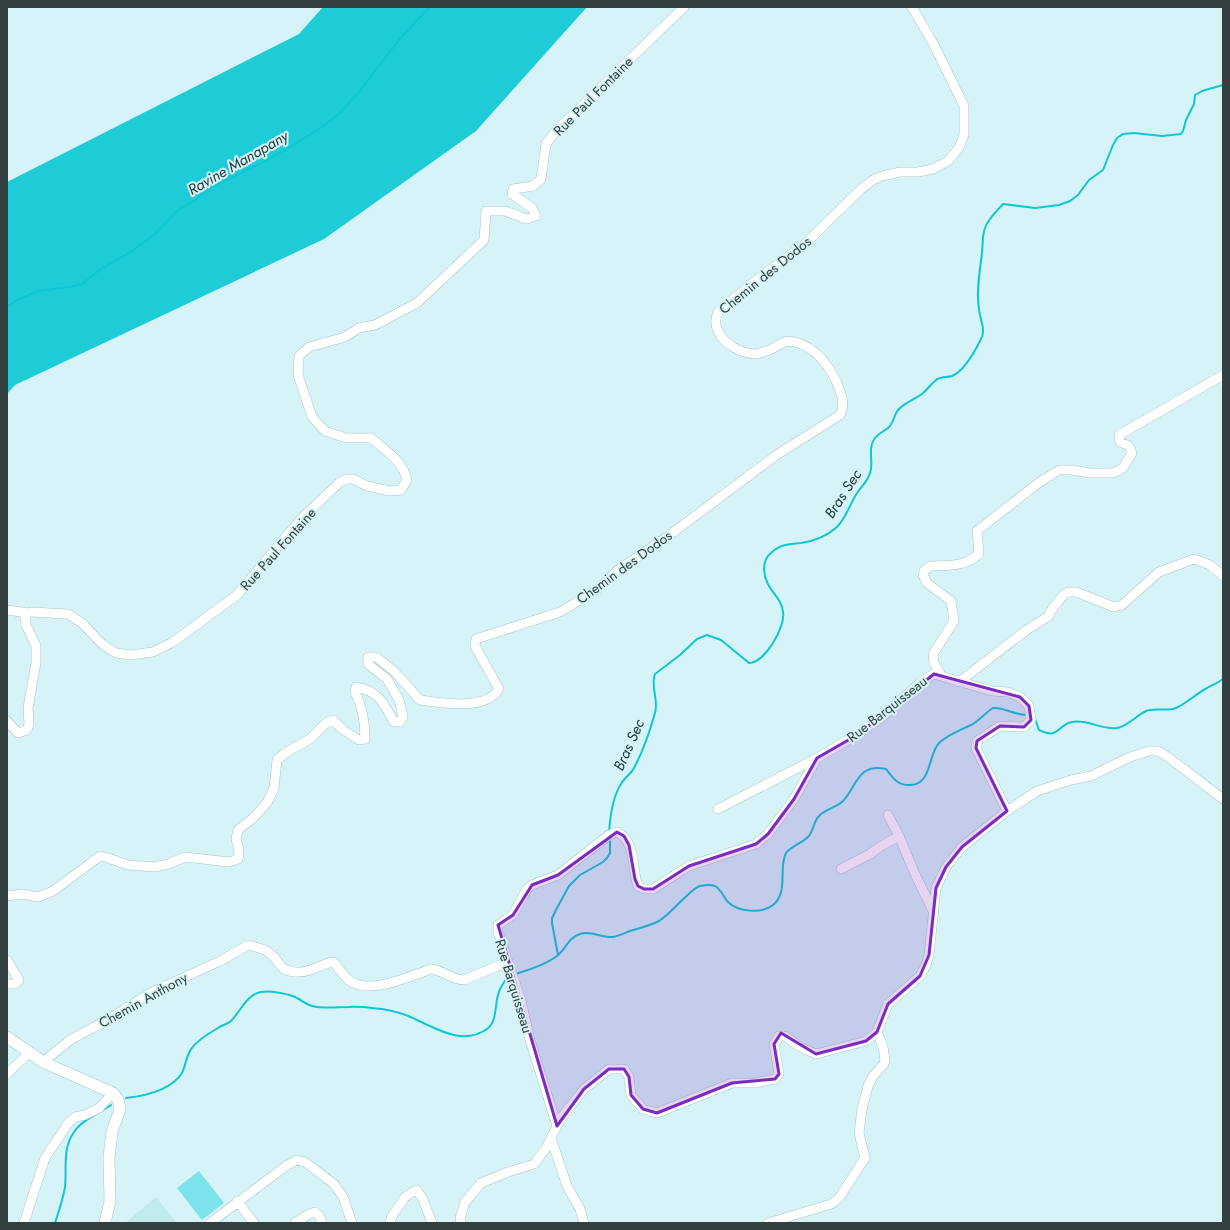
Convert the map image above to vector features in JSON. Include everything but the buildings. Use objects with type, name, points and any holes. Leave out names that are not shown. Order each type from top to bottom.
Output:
[{"type":"main road","points":[[7,1037],[43,1062],[113,1093],[118,1100],[120,1109],[112,1132],[109,1164],[110,1201],[105,1223]]},
{"type":"street","name":"Rue Paul Fontaine","points":[[28,614],[31,612],[68,614],[82,623],[102,644],[116,653],[131,655],[153,652],[173,642],[237,596],[301,519],[340,482],[347,479],[352,479],[367,486],[390,491],[401,490],[407,480],[406,474],[399,462],[371,438],[346,438],[325,431],[312,418],[298,375],[299,356],[309,347],[345,337],[359,328],[375,325],[417,303],[484,240],[486,211],[505,211],[527,219],[536,216],[532,208],[512,194],[513,189],[533,186],[541,179],[546,144],[555,132],[684,7]]},
{"type":"street","name":"Chemin des Dodos","points":[[7,896],[22,894],[38,897],[53,891],[100,856],[128,865],[154,867],[168,864],[184,857],[230,862],[238,859],[239,850],[236,838],[238,830],[253,818],[267,803],[274,788],[278,760],[285,753],[310,739],[326,723],[333,720],[343,730],[359,740],[365,739],[365,721],[360,702],[355,692],[356,687],[366,688],[374,693],[384,703],[394,722],[400,722],[403,717],[399,700],[387,679],[368,664],[368,657],[376,657],[395,672],[420,700],[447,704],[476,704],[495,696],[499,689],[475,646],[476,639],[560,612],[595,591],[617,571],[667,537],[778,454],[840,415],[843,409],[842,397],[833,375],[819,357],[809,348],[795,342],[785,341],[769,350],[756,354],[741,350],[733,347],[721,338],[716,327],[716,315],[758,279],[806,243],[861,189],[873,180],[882,176],[900,172],[918,172],[933,169],[948,161],[959,148],[964,135],[964,106],[934,45],[912,7]]},
{"type":"street","points":[[941,675],[934,663],[933,654],[954,621],[951,601],[926,583],[923,575],[924,571],[930,566],[958,565],[972,560],[979,554],[978,531],[1038,484],[1059,470],[1090,473],[1113,473],[1123,468],[1132,453],[1129,446],[1120,442],[1119,435],[1223,375]]},
{"type":"street","points":[[959,682],[1028,629],[1049,616],[1050,612],[1063,595],[1068,592],[1076,592],[1114,607],[1122,605],[1130,600],[1159,572],[1194,559],[1210,565],[1223,576]]},
{"type":"street","points":[[7,610],[28,614],[25,615],[26,625],[36,646],[36,663],[28,708],[29,724],[26,730],[18,733],[7,721]]},
{"type":"street","name":"Rue Barquisseau","points":[[557,1126],[530,1040],[521,1000],[498,932],[498,925],[513,914],[527,889],[532,885],[558,874],[609,835],[617,832],[624,836],[630,845],[635,879],[638,886],[644,889],[653,889],[690,866],[756,844],[768,834],[794,799],[817,758],[857,735],[882,717],[922,681],[934,674],[992,691],[1008,692],[1020,697],[1029,706],[1031,720],[1024,727],[1000,726],[977,741],[976,748],[1007,811]]},
{"type":"street","points":[[460,1223],[464,1202],[481,1183],[508,1172],[534,1164],[546,1148],[561,1118],[584,1089],[609,1070],[624,1070],[629,1077],[631,1095],[643,1109],[657,1113],[732,1083],[754,1083],[775,1079],[779,1074],[774,1044],[779,1036],[785,1036],[800,1047],[816,1054],[866,1041],[877,1032],[888,1004],[920,976],[926,965],[934,914],[936,888],[946,867],[962,847],[1007,811],[1037,791],[1072,780],[1091,776],[1149,751],[1158,751],[1223,799]]},
{"type":"street","points":[[718,809],[817,758]]},
{"type":"street","points":[[888,815],[934,914]]},
{"type":"street","points":[[841,869],[870,854],[899,836]]},
{"type":"street","name":"Chemin Anthony","points":[[43,1062],[70,1040],[109,1019],[152,992],[220,961],[248,945],[269,952],[285,970],[299,972],[310,971],[324,964],[333,962],[348,980],[358,985],[390,984],[431,969],[437,969],[458,980],[464,980],[507,962]]},
{"type":"street","points":[[7,960],[19,980],[15,984],[7,984]]},
{"type":"street","points":[[768,1223],[831,1204],[839,1198],[865,1158],[859,1133],[862,1109],[868,1086],[873,1076],[884,1064],[885,1060],[883,1047],[877,1032]]},
{"type":"street","points":[[7,1074],[28,1053]]},
{"type":"street","points":[[24,1223],[45,1158],[69,1122],[75,1117],[85,1115],[99,1108],[113,1093]]},
{"type":"street","points":[[551,1138],[567,1186],[580,1208],[584,1223]]},
{"type":"street","points":[[215,1222],[237,1201],[286,1166],[297,1160],[304,1162],[334,1184],[343,1197],[352,1223]]},
{"type":"street","points":[[390,1223],[392,1216],[405,1197],[416,1190],[422,1197],[432,1223]]},
{"type":"street","points":[[237,1201],[254,1223]]},
{"type":"street","points":[[295,1223],[315,1212],[320,1216],[322,1223]]},
{"type":"highlighted area","points":[[934,674],[1020,697],[1029,706],[1031,720],[1024,727],[1000,726],[977,741],[976,748],[1007,811],[962,847],[946,867],[936,888],[929,955],[920,976],[888,1004],[877,1032],[866,1041],[816,1054],[781,1033],[774,1044],[779,1074],[775,1079],[732,1083],[657,1113],[643,1109],[631,1095],[629,1077],[624,1069],[609,1069],[584,1089],[557,1126],[498,925],[513,915],[532,885],[558,875],[617,832],[624,836],[629,845],[635,879],[638,886],[644,889],[653,889],[689,866],[756,844],[768,834],[794,799],[817,758],[857,735]]},
{"type":"shaded area","points":[[323,7],[587,7],[476,131],[324,239],[15,385],[7,394],[7,182],[299,34]]},
{"type":"shaded area","points":[[199,1171],[224,1203],[202,1220],[177,1188]]},
{"type":"shaded area","points":[[156,1197],[177,1223],[125,1223]]},
{"type":"waterway","name":"Ravine Manapany","points":[[7,307],[17,300],[38,291],[82,284],[98,271],[132,251],[155,234],[176,212],[217,184],[258,165],[322,127],[340,113],[359,92],[402,36],[430,7]]},
{"type":"waterway","name":"Bras Sec","points":[[609,832],[611,814],[618,789],[633,770],[646,741],[653,720],[656,708],[653,684],[655,674],[680,655],[697,639],[707,635],[721,640],[749,663],[755,661],[768,651],[778,634],[783,618],[782,606],[770,588],[765,576],[764,564],[768,556],[774,550],[782,546],[816,539],[829,533],[837,527],[869,476],[871,469],[871,446],[875,438],[889,427],[897,411],[908,402],[922,394],[937,379],[956,374],[965,366],[972,356],[983,333],[978,302],[979,281],[984,231],[992,216],[1003,204],[1035,208],[1059,205],[1070,201],[1078,195],[1089,180],[1103,170],[1117,138],[1123,134],[1134,133],[1162,136],[1181,134],[1194,104],[1195,95],[1202,91],[1223,85]]},
{"type":"waterway","points":[[1035,719],[1039,730],[1046,733],[1054,733],[1063,726],[1078,721],[1117,728],[1124,726],[1146,711],[1153,709],[1169,710],[1176,708],[1223,679]]},
{"type":"waterway","points":[[515,974],[537,967],[557,956],[573,938],[580,934],[592,933],[613,937],[659,921],[664,918],[691,891],[700,886],[715,886],[719,889],[728,902],[744,910],[757,911],[768,908],[778,900],[781,894],[783,866],[786,853],[808,837],[817,818],[821,814],[836,806],[847,797],[858,778],[863,773],[869,769],[886,769],[893,778],[901,784],[916,784],[926,775],[935,748],[939,743],[950,735],[974,723],[993,708],[1027,715]]},
{"type":"waterway","name":"Bras Sec","points":[[558,955],[552,918],[569,886],[580,875],[603,862],[607,858],[610,853],[610,838]]},
{"type":"waterway","points":[[126,1098],[149,1094],[171,1084],[182,1073],[188,1054],[194,1045],[212,1032],[230,1022],[251,996],[261,992],[274,992],[290,995],[317,1007],[357,1007],[387,1010],[410,1017],[453,1035],[470,1036],[487,1029],[493,1022],[499,990],[506,979]]},
{"type":"waterway","points":[[55,1223],[65,1187],[66,1152],[70,1139],[81,1124],[111,1105]]}]
